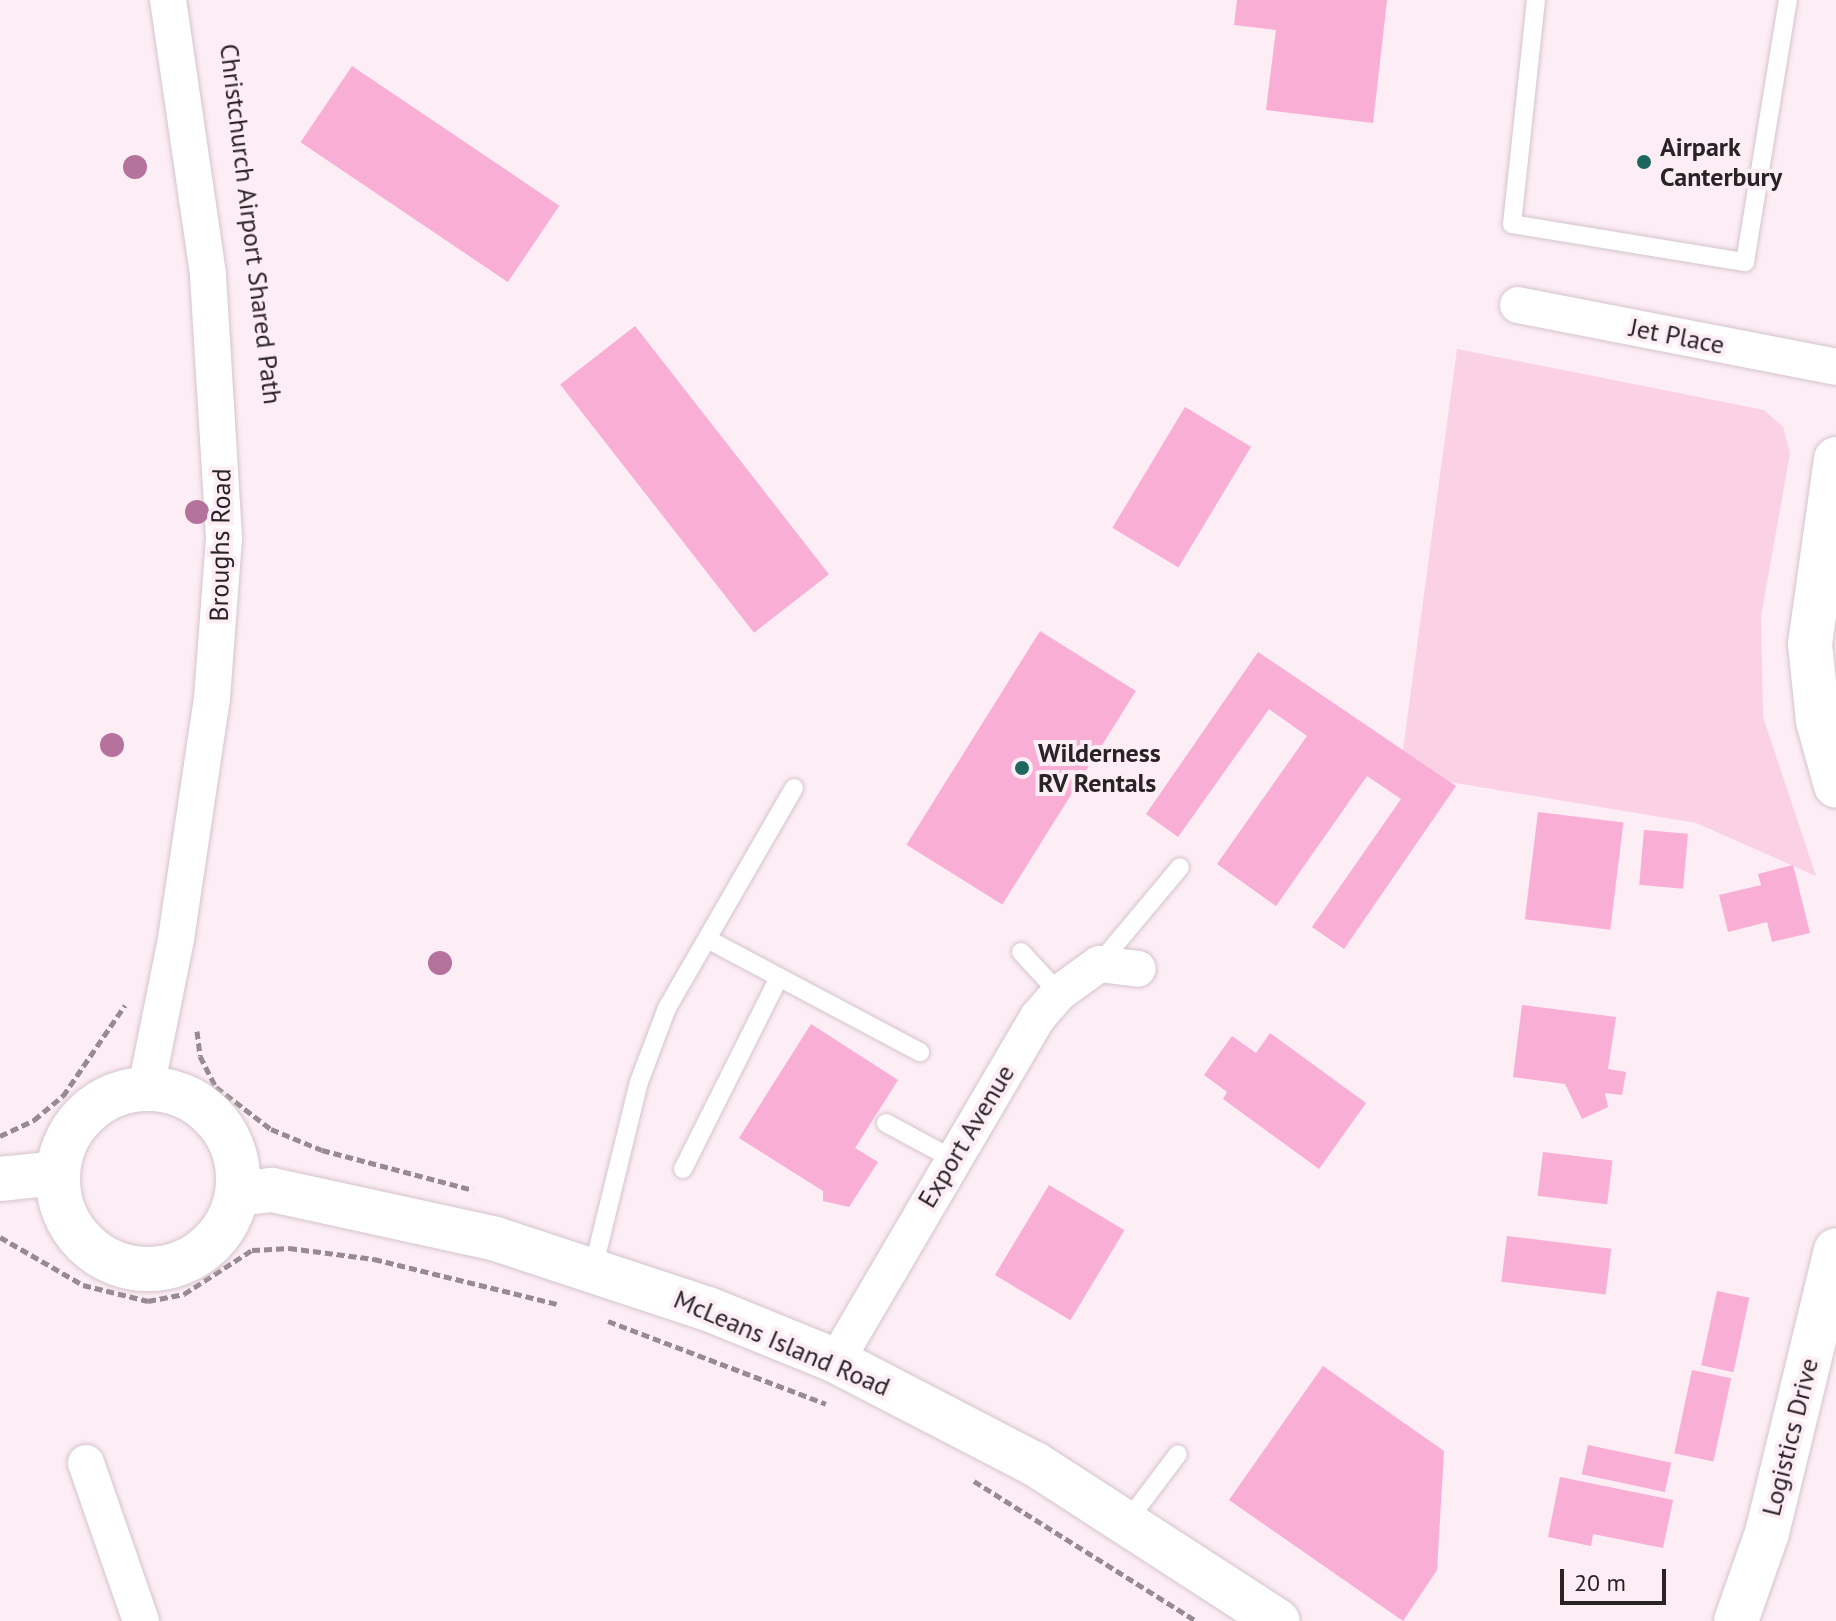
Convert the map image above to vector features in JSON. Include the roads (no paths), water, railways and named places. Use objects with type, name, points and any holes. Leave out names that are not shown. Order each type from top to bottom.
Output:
[{"type":"main road","points":[[1836,459],[1811,605],[1824,675],[1836,786]]},
{"type":"main road","points":[[146,1088],[172,1091],[216,1119],[231,1141],[238,1194],[227,1223],[195,1255],[152,1270],[122,1267],[94,1253],[73,1231],[60,1204],[57,1173],[62,1146],[95,1104],[146,1088]]},
{"type":"main road","points":[[0,1179],[57,1173]]},
{"type":"main road","name":"McLeans Island Road","points":[[238,1194],[272,1190],[496,1239],[593,1269],[836,1361],[975,1430],[1278,1621]]},
{"type":"main road","name":"Logistics Drive","points":[[1736,1621],[1767,1533],[1836,1250]]},
{"type":"street","name":"Broughs Road","points":[[146,1088],[176,939],[212,698],[224,537],[210,288],[168,0]]},
{"type":"street","name":"Jet Place","points":[[1518,305],[1836,367]]},
{"type":"street","points":[[1099,964],[1138,969]]},
{"type":"street","name":"Export Avenue","points":[[836,1361],[951,1158],[1059,993],[1099,964]]},
{"type":"street","points":[[86,1463],[141,1621]]},
{"type":"lane","points":[[1536,0],[1512,224],[1745,262],[1788,0]]},
{"type":"lane","points":[[593,1269],[639,1082],[667,1008],[711,941],[794,788]]},
{"type":"lane","points":[[1099,964],[1180,867]]},
{"type":"lane","points":[[711,941],[920,1052]]},
{"type":"lane","points":[[1021,952],[1059,993]]},
{"type":"lane","points":[[683,1169],[778,979]]},
{"type":"lane","points":[[886,1123],[951,1158]]},
{"type":"lane","points":[[1126,1523],[1178,1454]]},
{"type":"place","name":"Airpark Canterbury","points":[[1644,162]]},
{"type":"place","name":"Wilderness RV Rentals","points":[[1022,768]]}]
